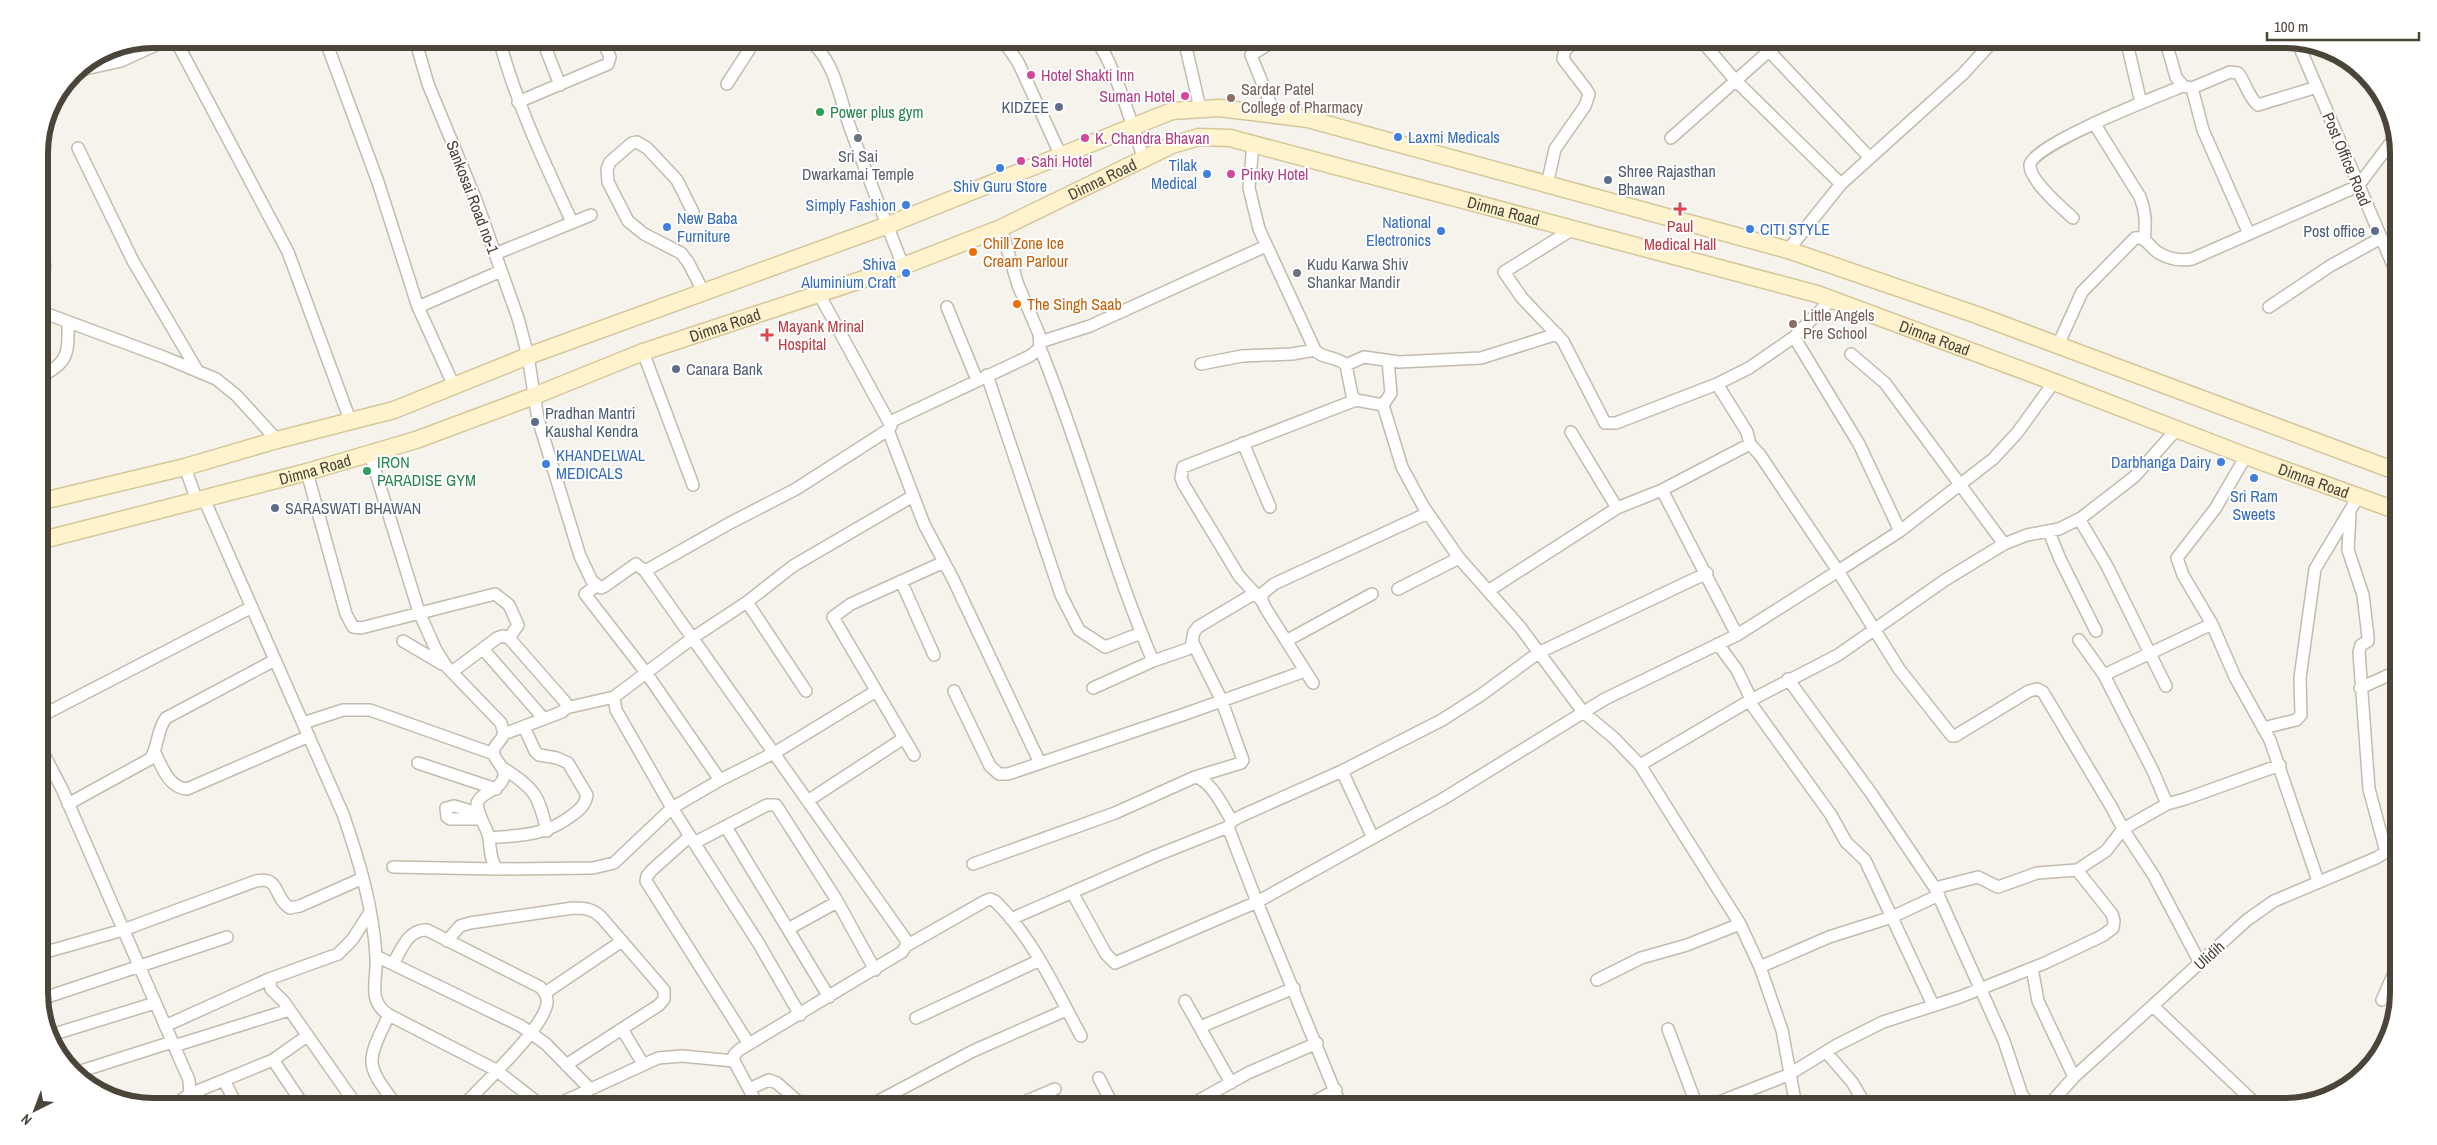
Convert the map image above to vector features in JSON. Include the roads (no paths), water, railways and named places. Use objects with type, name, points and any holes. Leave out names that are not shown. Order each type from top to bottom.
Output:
[{"type":"street","points":[[91,68],[121,61],[149,48]]},
{"type":"street","points":[[180,48],[241,168],[288,252],[350,420]]},
{"type":"street","points":[[328,48],[378,182],[418,307],[454,386]]},
{"type":"street","name":"Sankosai Road no-1","points":[[418,48],[428,84],[476,200],[518,318],[528,356],[538,420],[580,556],[596,586]]},
{"type":"street","points":[[502,48],[518,102],[572,222]]},
{"type":"street","points":[[546,48],[560,85]]},
{"type":"street","points":[[518,102],[608,64],[610,57],[606,48]]},
{"type":"street","points":[[727,84],[750,48]]},
{"type":"street","points":[[816,48],[832,72],[850,129],[903,266]]},
{"type":"street","points":[[1008,48],[1018,62],[1061,156]]},
{"type":"street","points":[[1102,48],[1109,61],[1144,159]]},
{"type":"street","points":[[1186,48],[1200,108]]},
{"type":"street","points":[[1262,48],[1251,55],[1275,115]]},
{"type":"street","points":[[1547,185],[1555,149],[1586,106],[1588,99],[1586,89],[1563,59],[1567,48]]},
{"type":"street","points":[[1708,48],[1735,80],[1842,184]]},
{"type":"street","points":[[1671,138],[1773,48]]},
{"type":"street","points":[[1788,250],[1842,184],[1963,74],[1987,48]]},
{"type":"street","points":[[2128,48],[2141,104]]},
{"type":"street","points":[[2168,48],[2176,78],[2188,87],[2203,130],[2249,234]]},
{"type":"street","name":"Post Office Road","points":[[2301,49],[2389,257]]},
{"type":"street","points":[[1769,51],[1870,158]]},
{"type":"street","points":[[2073,218],[2032,172],[2030,164],[2050,146],[2094,123],[2230,72],[2238,73],[2243,79],[2252,100],[2258,106],[2317,87]]},
{"type":"street","points":[[48,500],[185,467],[350,420],[394,410],[528,356],[888,225],[1172,111],[1200,108],[1308,119],[1788,250],[1977,315],[2389,469]]},
{"type":"street","points":[[2094,123],[2140,197],[2146,220],[2144,240]]},
{"type":"street","name":"Dimna Road","points":[[48,539],[307,472],[416,440],[534,396],[643,352],[903,266],[1001,228],[1172,145],[1199,137],[1230,138],[1832,299],[2054,382],[2389,512]]},
{"type":"street","points":[[693,212],[677,180],[642,145],[632,143],[610,162],[607,169],[608,182],[628,222],[644,234],[681,253],[688,262],[703,291]]},
{"type":"street","points":[[1253,144],[1249,179],[1250,198],[1266,246],[1315,350],[1318,354],[1336,358],[1346,365],[1352,395],[1356,400]]},
{"type":"street","points":[[2058,345],[2082,292],[2131,241],[2140,237],[2160,254],[2182,260],[2192,259],[2358,186],[2389,145]]},
{"type":"street","points":[[78,148],[133,261],[197,370]]},
{"type":"street","points":[[495,254],[591,215]]},
{"type":"street","points":[[1001,228],[1018,285],[1055,387],[1128,604],[1153,661]]},
{"type":"street","points":[[1573,229],[1504,272],[1522,298],[1564,342],[1601,417],[1607,424],[1616,423],[1717,384],[1749,368],[1794,337],[1832,299]]},
{"type":"street","points":[[2269,307],[2330,266],[2381,238]]},
{"type":"street","points":[[645,571],[730,523],[796,489],[889,426],[982,378],[1030,356],[1040,345],[1090,326],[1266,246]]},
{"type":"street","points":[[418,307],[501,271]]},
{"type":"street","points":[[819,294],[889,426],[927,531],[944,562],[1040,763]]},
{"type":"street","points":[[947,307],[982,378],[1061,595],[1079,630],[1105,647],[1141,633]]},
{"type":"street","points":[[48,314],[197,370],[216,379],[236,395],[277,440]]},
{"type":"street","points":[[48,372],[60,365],[66,356],[68,322]]},
{"type":"street","points":[[1346,365],[1364,357],[1400,362],[1481,358],[1557,334]]},
{"type":"street","points":[[1794,337],[1863,452],[1900,531]]},
{"type":"street","points":[[1201,364],[1242,356],[1292,354],[1315,350]]},
{"type":"street","points":[[643,352],[693,485]]},
{"type":"street","points":[[1851,354],[1885,383],[1962,484],[2004,544]]},
{"type":"street","points":[[1383,405],[1391,393],[1388,361]]},
{"type":"street","points":[[1072,892],[1106,954],[1114,963],[1257,902],[1444,799],[1582,712],[1616,693],[1737,635],[1838,572],[1900,531],[1962,484],[2007,445],[2054,382]]},
{"type":"street","points":[[1717,384],[1747,432],[1750,444],[1838,572],[1904,675],[1952,736],[1955,736],[2029,691],[2037,690],[2043,692],[2103,791],[2122,829],[2154,876],[2200,962]]},
{"type":"street","points":[[1313,683],[1258,597],[1239,576],[1181,478],[1182,468],[1187,464],[1356,400],[1383,405]]},
{"type":"street","points":[[1383,405],[1402,468],[1428,513],[1459,558],[1538,653],[1582,712],[1614,738],[1640,765],[1740,924],[1760,967],[1782,1030],[1788,1075],[1794,1098]]},
{"type":"street","points":[[1640,765],[1750,700],[1838,654],[1945,580],[2004,544],[2027,535],[2049,532],[2081,518],[2134,476],[2177,429]]},
{"type":"street","points":[[1571,432],[1596,477],[1617,508]]},
{"type":"street","points":[[1243,443],[1270,507]]},
{"type":"street","points":[[1488,591],[1617,508],[1662,490],[1750,444]]},
{"type":"street","points":[[370,454],[419,612],[436,650],[449,669],[501,723],[504,734]]},
{"type":"street","points":[[2246,456],[2215,508],[2177,558],[2183,575],[2212,624],[2235,677],[2263,728],[2280,765],[2318,881]]},
{"type":"street","points":[[185,467],[252,607],[343,814],[359,858],[370,912],[376,956],[375,1001],[379,1009],[389,1016],[496,1070],[532,1098]]},
{"type":"street","points":[[307,472],[346,614],[354,627],[360,628],[495,594],[509,606],[518,625],[509,638]]},
{"type":"street","points":[[1662,490],[1707,573],[1737,635]]},
{"type":"street","points":[[494,754],[494,749],[504,734],[544,719],[566,708],[614,697],[694,637],[747,602],[793,566],[913,496]]},
{"type":"street","points":[[2263,728],[2289,722],[2301,715],[2300,678],[2315,569],[2358,498]]},
{"type":"street","points":[[973,864],[1115,813],[1195,777],[1241,764],[1243,760],[1222,701],[1193,643],[1194,632],[1198,627],[1258,597],[1274,584],[1428,513]]},
{"type":"street","points":[[2350,514],[2348,550],[2363,595],[2368,637],[2366,643],[2359,648],[2360,688],[2369,788],[2386,852]]},
{"type":"street","points":[[2081,518],[2081,522],[2107,566],[2166,686]]},
{"type":"street","points":[[2049,532],[2060,559],[2096,631]]},
{"type":"street","points":[[1398,589],[1459,558]]},
{"type":"street","points":[[914,755],[832,617],[851,604],[944,562]]},
{"type":"street","points":[[720,780],[647,674],[585,594],[596,586],[605,586],[633,565],[639,565],[645,571],[694,637],[906,940],[906,946]]},
{"type":"street","points":[[1011,919],[1230,824],[1342,771],[1442,720],[1481,696],[1538,653],[1707,573]]},
{"type":"street","points":[[902,581],[934,655]]},
{"type":"street","points":[[1286,641],[1372,594]]},
{"type":"street","points":[[747,602],[806,691]]},
{"type":"street","points":[[48,712],[252,607]]},
{"type":"street","points":[[2104,675],[2212,624]]},
{"type":"street","points":[[449,669],[503,636],[509,638],[562,697],[566,708]]},
{"type":"street","points":[[2079,640],[2104,675],[2153,771],[2167,804]]},
{"type":"street","points":[[403,641],[449,669]]},
{"type":"street","points":[[1093,688],[1153,661],[1188,649],[1193,643]]},
{"type":"street","points":[[1718,644],[1736,670],[1750,700],[1831,815],[1846,842],[1865,860],[1933,1005]]},
{"type":"street","points":[[483,648],[544,719]]},
{"type":"street","points":[[68,804],[143,764],[155,753],[158,734],[166,718],[275,660]]},
{"type":"street","points":[[954,691],[995,771],[999,774],[1008,774],[1222,701],[1305,670]]},
{"type":"street","points":[[2360,688],[2390,675]]},
{"type":"street","points":[[1788,679],[1872,793],[1937,892],[2004,1041],[2024,1098]]},
{"type":"street","points":[[393,867],[497,869],[605,867],[614,864],[672,808],[720,780],[776,752],[876,691]]},
{"type":"street","points":[[614,697],[616,710],[672,808],[759,944],[800,1015]]},
{"type":"street","points":[[303,722],[343,710],[370,710],[494,754],[503,768],[525,782],[537,796],[547,831]]},
{"type":"street","points":[[489,838],[547,831],[580,810],[584,805],[587,795],[568,763],[557,758],[539,755],[524,727]]},
{"type":"street","points":[[155,753],[173,784],[179,789],[187,789],[309,736]]},
{"type":"street","points":[[809,800],[904,738]]},
{"type":"street","points":[[48,763],[68,804],[193,1093],[197,1098]]},
{"type":"street","points":[[418,764],[496,789]]},
{"type":"street","points":[[1760,967],[1829,937],[1892,917],[1937,892],[1978,877],[1998,887],[2038,873],[2077,870],[2106,851],[2122,829],[2167,804],[2280,765]]},
{"type":"street","points":[[497,869],[493,864],[489,838],[479,816],[477,803],[480,798],[496,789],[504,776],[503,768]]},
{"type":"street","points":[[1342,771],[1373,838]]},
{"type":"street","points":[[1195,777],[1202,779],[1208,784],[1230,824],[1257,902],[1338,1098]]},
{"type":"street","points":[[749,1044],[646,880],[652,870],[692,840],[726,827],[767,804],[776,805],[837,902],[874,970]]},
{"type":"street","points":[[726,827],[829,997]]},
{"type":"street","name":"Ulidih","points":[[2055,1098],[2074,1077],[2154,1007],[2247,920],[2274,901],[2390,849]]},
{"type":"street","points":[[1729,1098],[1788,1075],[1826,1052],[1883,1022],[2032,968],[2102,936],[2113,928],[2112,914],[2077,870]]},
{"type":"street","points":[[48,951],[122,930],[256,881],[265,879],[272,882],[284,905],[290,908],[300,906],[363,878]]},
{"type":"street","points":[[753,1098],[734,1061],[734,1055],[749,1044],[874,970],[902,952],[906,946],[990,899],[995,901],[1011,919],[1040,960],[1081,1036]]},
{"type":"street","points":[[788,929],[837,902]]},
{"type":"street","points":[[447,940],[460,926],[470,923],[585,908],[594,911],[664,990],[664,998],[659,1005],[566,1065]]},
{"type":"street","points":[[165,1026],[269,979],[338,954],[352,940],[370,912]]},
{"type":"street","points":[[1597,980],[1641,958],[1687,945],[1740,924]]},
{"type":"street","points":[[393,964],[406,941],[418,930],[427,930],[540,987],[545,993],[548,1001],[545,1012],[532,1034],[470,1098]]},
{"type":"street","points":[[48,998],[138,965],[227,937]]},
{"type":"street","points":[[545,993],[622,941]]},
{"type":"street","points":[[376,956],[532,1034],[590,1090]]},
{"type":"street","points":[[916,1018],[1040,960]]},
{"type":"street","points":[[2032,968],[2038,1001],[2074,1077]]},
{"type":"street","points":[[269,979],[271,989],[289,1010],[351,1098]]},
{"type":"street","points":[[2382,1000],[2390,982]]},
{"type":"street","points":[[1200,1027],[1294,988]]},
{"type":"street","points":[[1185,1001],[1231,1083]]},
{"type":"street","points":[[56,1033],[155,1003]]},
{"type":"street","points":[[2154,1007],[2249,1098]]},
{"type":"street","points":[[82,1071],[289,1010]]},
{"type":"street","points":[[884,1098],[974,1051],[1066,1010]]},
{"type":"street","points":[[389,1016],[370,1057],[371,1066],[378,1082],[390,1098]]},
{"type":"street","points":[[622,1028],[643,1064]]},
{"type":"street","points":[[1668,1029],[1694,1098]]},
{"type":"street","points":[[185,1098],[193,1093],[273,1060],[307,1036]]},
{"type":"street","points":[[1203,1098],[1278,1059],[1317,1043]]},
{"type":"street","points":[[1826,1052],[1852,1082],[1861,1098]]},
{"type":"street","points":[[572,1098],[643,1064],[670,1056],[734,1061]]},
{"type":"street","points":[[273,1060],[299,1098]]},
{"type":"street","points":[[1099,1078],[1110,1098]]},
{"type":"street","points":[[224,1080],[233,1098]]},
{"type":"street","points":[[748,1089],[769,1080],[776,1083],[794,1098]]},
{"type":"street","points":[[1033,1098],[1055,1088]]},
{"type":"street","points":[[1321,1098],[1336,1090]]},
{"type":"street","points":[[2242,1098],[2246,1095]]},
{"type":"place","name":"Hotel Shakti Inn","points":[[1031,75]]},
{"type":"place","name":"Suman Hotel","points":[[1185,96]]},
{"type":"place","name":"Sardar Patel College of Pharmacy","points":[[1231,98]]},
{"type":"place","name":"KIDZEE","points":[[1059,107]]},
{"type":"place","name":"Power plus gym","points":[[820,112]]},
{"type":"place","name":"Laxmi Medicals","points":[[1398,137]]},
{"type":"place","name":"Sri Sai Dwarkamai Temple","points":[[858,138]]},
{"type":"place","name":"K. Chandra Bhavan","points":[[1085,138]]},
{"type":"place","name":"Sahi Hotel","points":[[1021,161]]},
{"type":"place","name":"Shiv Guru Store","points":[[1000,168]]},
{"type":"place","name":"Tilak Medical","points":[[1207,174]]},
{"type":"place","name":"Pinky Hotel","points":[[1231,174]]},
{"type":"place","name":"Shree Rajasthan Bhawan","points":[[1608,180]]},
{"type":"place","name":"Simply Fashion","points":[[906,205]]},
{"type":"place","name":"Paul Medical Hall","points":[[1680,209]]},
{"type":"place","name":"New Baba Furniture","points":[[667,227]]},
{"type":"place","name":"CITI STYLE","points":[[1750,229]]},
{"type":"place","name":"National Electronics","points":[[1441,231]]},
{"type":"place","name":"Post office","points":[[2375,231]]},
{"type":"place","name":"Chill Zone Ice Cream Parlour","points":[[973,252]]},
{"type":"place","name":"Shiva Aluminium Craft","points":[[906,273]]},
{"type":"place","name":"Kudu Karwa Shiv Shankar Mandir","points":[[1297,273]]},
{"type":"place","name":"The Singh Saab","points":[[1017,304]]},
{"type":"place","name":"Little Angels Pre School","points":[[1793,324]]},
{"type":"place","name":"Mayank Mrinal Hospital","points":[[767,335]]},
{"type":"place","name":"Canara Bank","points":[[676,369]]},
{"type":"place","name":"Pradhan Mantri Kaushal Kendra","points":[[535,422]]},
{"type":"place","name":"Darbhanga Dairy","points":[[2221,462]]},
{"type":"place","name":"KHANDELWAL MEDICALS","points":[[546,464]]},
{"type":"place","name":"IRON PARADISE GYM","points":[[367,471]]},
{"type":"place","name":"Sri Ram Sweets","points":[[2254,478]]},
{"type":"place","name":"SARASWATI BHAWAN","points":[[275,508]]}]
